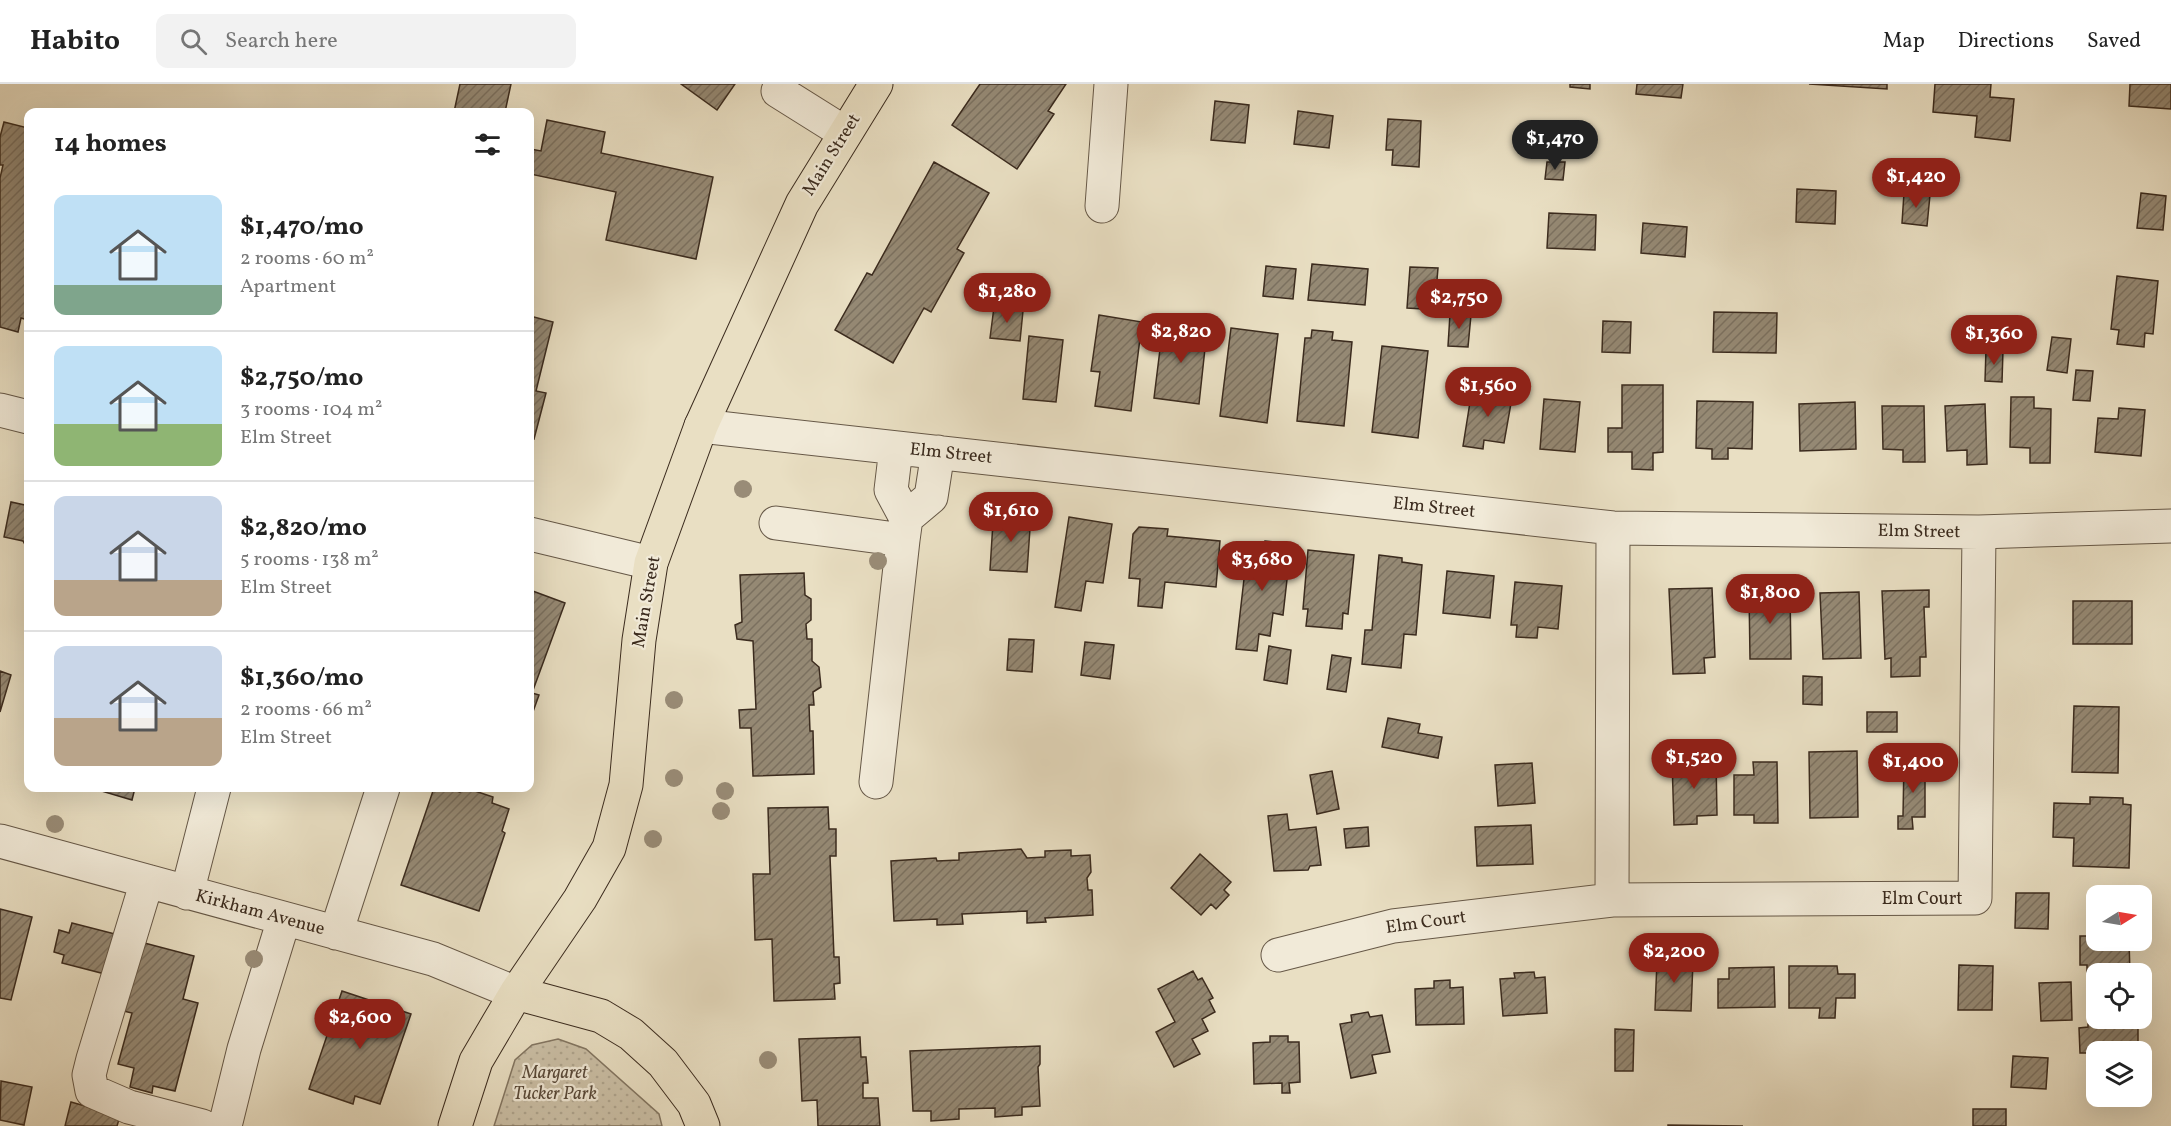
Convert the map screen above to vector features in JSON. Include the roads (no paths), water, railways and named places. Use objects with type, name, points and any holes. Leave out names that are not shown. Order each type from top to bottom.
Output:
[{"type":"main road","name":"Main Street","points":[[455,1126],[476,1061],[516,993],[580,899],[609,848],[626,785],[639,640],[651,563],[701,426],[802,204],[876,84]]},
{"type":"main road","points":[[516,993],[601,1016],[631,1034],[663,1063],[694,1104],[703,1126]]},
{"type":"street","points":[[782,84],[778,91],[845,134]]},
{"type":"street","points":[[1102,206],[1111,84]]},
{"type":"street","points":[[0,410],[24,416]]},
{"type":"street","name":"Elm Street","points":[[701,426],[1613,528],[1979,532],[2171,526]]},
{"type":"street","points":[[876,782],[904,529],[891,490],[896,448]]},
{"type":"street","points":[[904,529],[931,497],[938,452]]},
{"type":"street","points":[[776,523],[904,529]]},
{"type":"street","points":[[1612,900],[1613,528]]},
{"type":"street","name":"Elm Court","points":[[1278,955],[1393,926],[1612,900],[1975,898],[1979,532]]},
{"type":"street","points":[[534,535],[651,563]]},
{"type":"street","points":[[187,893],[213,792]]},
{"type":"street","points":[[336,933],[382,792]]},
{"type":"street","name":"Kirkham Avenue","points":[[0,841],[433,959],[516,993]]},
{"type":"street","points":[[147,881],[93,1059],[89,1075],[92,1091],[129,1107],[202,1126]]},
{"type":"street","points":[[225,1126],[244,1049],[284,919]]},
{"type":"park label","name":"Margaret Tucker Park","points":[[555,1083]]}]
